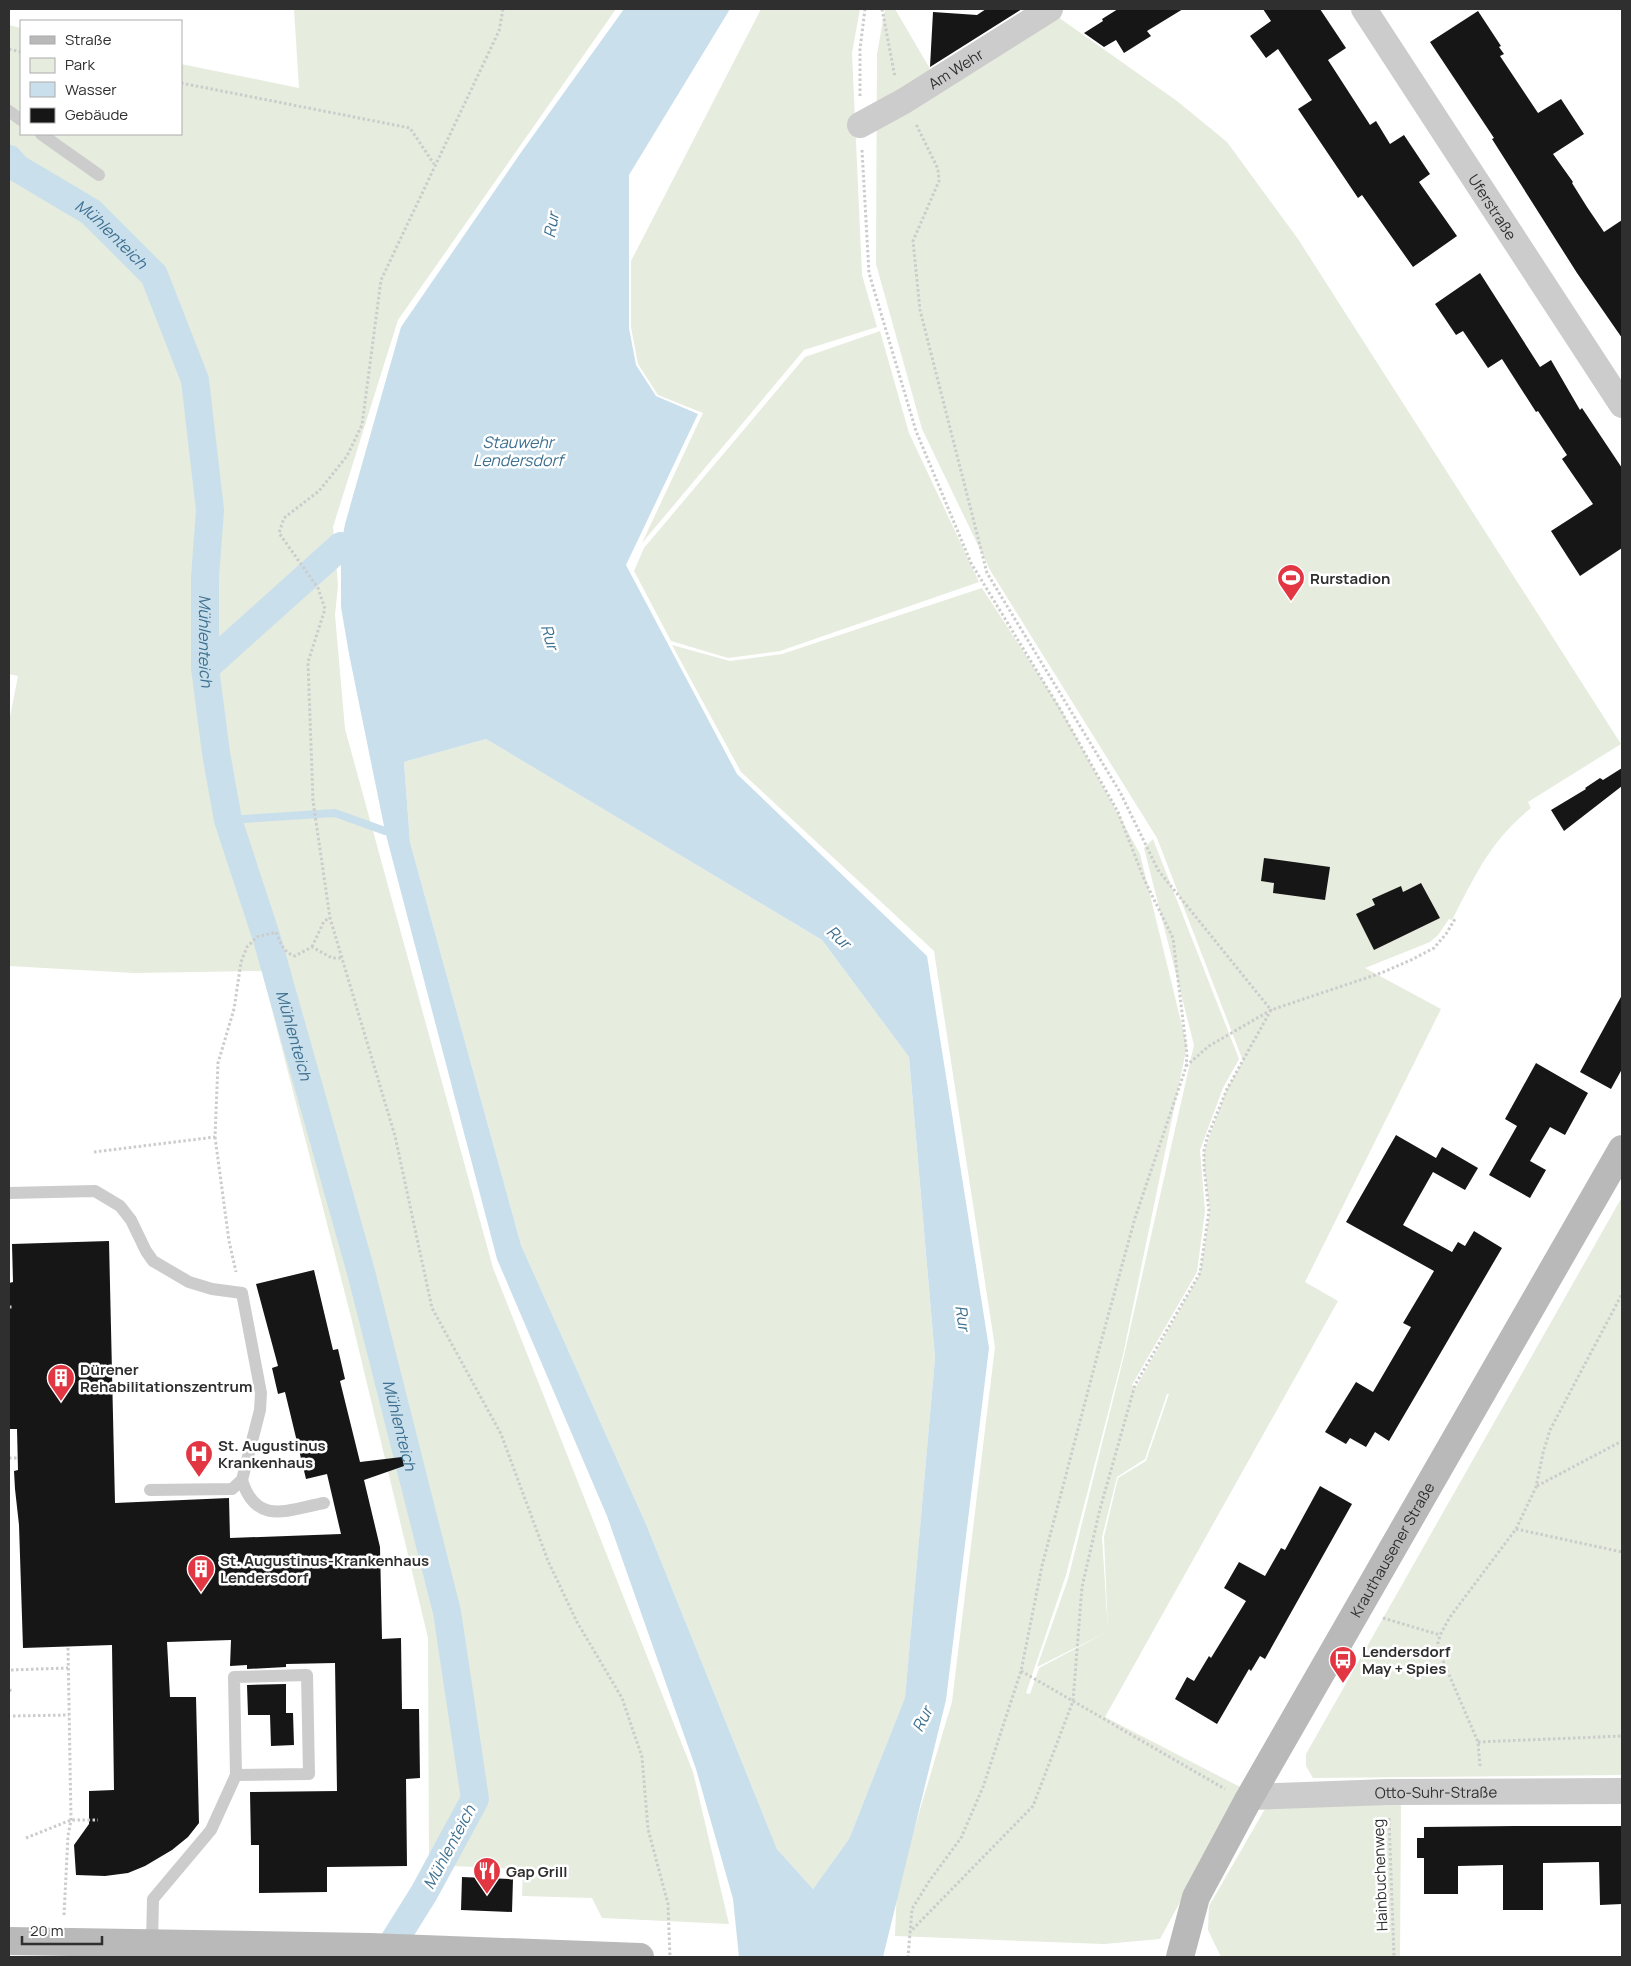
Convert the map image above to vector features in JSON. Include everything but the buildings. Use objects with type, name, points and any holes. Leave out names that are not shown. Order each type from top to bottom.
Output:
[{"type":"street","name":"Am Wehr","points":[[860,125],[904,101],[1050,9]]},
{"type":"street","name":"Uferstraße","points":[[1364,9],[1622,405]]},
{"type":"street","name":"Krauthausener Straße","points":[[1180,1957],[1196,1897],[1249,1799],[1622,1149]]},
{"type":"street","name":"Otto-Suhr-Straße","points":[[1249,1799],[1388,1792],[1622,1791]]},
{"type":"street","points":[[9,1941],[371,1947],[524,1955],[640,1957]]},
{"type":"lane","points":[[9,111],[20,119]]},
{"type":"lane","points":[[42,135],[99,175]]},
{"type":"lane","points":[[9,1193],[95,1191],[120,1206],[131,1220],[146,1251],[153,1261],[164,1269],[189,1282],[212,1289],[242,1294],[261,1393],[260,1410],[242,1480],[232,1489],[150,1490]]},
{"type":"lane","points":[[242,1480],[250,1500],[257,1506],[270,1511],[282,1511],[324,1503]]},
{"type":"lane","points":[[152,1943],[153,1899],[211,1830],[236,1775],[234,1677],[306,1675],[309,1774],[236,1775]]},
{"type":"path","points":[[503,9],[499,31],[381,280],[362,425],[347,456],[319,490],[284,518],[279,533],[318,588],[325,609],[308,662],[313,802],[330,918],[395,1136],[432,1308],[501,1434],[548,1561],[577,1622],[622,1698],[642,1757],[648,1829],[668,1904],[670,1957]]},
{"type":"path","points":[[866,9],[860,49],[860,125],[869,273],[916,431],[971,563],[1060,709],[1118,812],[1144,879],[1174,938],[1187,1054],[1186,1067],[1136,1218],[1102,1340],[1042,1566],[1021,1671],[979,1796],[961,1838],[912,1909],[908,1957]]},
{"type":"path","points":[[882,9],[893,72],[904,101],[938,169],[940,182],[913,241],[920,310],[987,573],[1120,792],[1158,870],[1271,1010]]},
{"type":"path","points":[[182,83],[410,128],[435,165]]},
{"type":"path","points":[[242,1294],[229,1241],[215,1137],[218,1062],[234,1009],[241,962],[247,947],[258,937],[276,932],[282,947],[288,954],[295,956],[312,947],[324,921],[330,918]]},
{"type":"path","points":[[1186,1067],[1209,1046],[1271,1010],[1381,972],[1434,948],[1446,934],[1455,919]]},
{"type":"path","points":[[312,947],[332,958],[341,958]]},
{"type":"path","points":[[909,1933],[1033,1806],[1073,1701],[1082,1587],[1100,1509],[1135,1385],[1200,1274],[1209,1211],[1204,1167],[1206,1144],[1226,1089],[1271,1010]]},
{"type":"path","points":[[94,1152],[215,1137]]},
{"type":"path","points":[[1480,1791],[1480,1754],[1478,1742],[1441,1656],[1438,1643],[1440,1635],[1450,1617],[1516,1529],[1536,1487],[1542,1453],[1550,1430],[1622,1294]]},
{"type":"path","points":[[1536,1487],[1622,1440]]},
{"type":"path","points":[[9,1458],[18,1458]]},
{"type":"path","points":[[1516,1529],[1622,1552]]},
{"type":"path","points":[[1358,1610],[1440,1635]]},
{"type":"path","points":[[65,1897],[68,1836],[71,1820],[68,1646]]},
{"type":"path","points":[[11,1670],[68,1668]]},
{"type":"path","points":[[1021,1671],[1249,1799]]},
{"type":"path","points":[[13,1716],[69,1715]]},
{"type":"path","points":[[1478,1742],[1622,1736]]},
{"type":"path","name":"Hainbuchenweg","points":[[1388,1792],[1394,1957]]},
{"type":"path","points":[[26,1838],[71,1820],[98,1820]]},
{"type":"green space","points":[[294,9],[616,9],[398,320],[333,527],[338,585],[335,615],[345,729],[493,1268],[693,1772],[729,1924],[602,1918],[592,1898],[522,1896],[523,1869],[429,1865],[428,1638],[351,1317],[262,971],[134,973],[9,966],[9,722],[18,676],[9,674],[9,25],[20,28],[20,135],[182,135],[182,64],[299,88]]},
{"type":"green space","points":[[761,9],[860,9],[852,53],[862,275],[877,327],[804,350],[642,543],[703,413],[658,395],[638,364],[631,327],[631,261]]},
{"type":"green space","points":[[885,9],[895,9],[943,91],[1058,17],[1177,101],[1227,142],[1298,239],[1621,744],[1528,802],[1531,808],[1517,820],[1494,846],[1452,920],[1449,919],[1438,935],[1430,942],[1365,968],[1441,1009],[1305,1282],[1338,1301],[1105,1717],[1242,1788],[1160,1939],[1104,1944],[895,1936],[897,1887],[952,1702],[995,1347],[934,951],[741,772],[672,645],[730,661],[782,654],[982,588],[1059,706],[1140,854],[1187,1046],[1123,1355],[1066,1575],[1026,1693],[1030,1694],[1039,1668],[1107,1632],[1037,1667],[1068,1579],[1124,1356],[1194,1045],[1144,848],[1153,839],[1239,1059],[1223,1088],[1200,1150],[1205,1211],[1197,1272],[1132,1385],[1135,1389],[1200,1274],[1210,1211],[1204,1167],[1204,1151],[1227,1089],[1243,1061],[1157,838],[990,570],[922,429],[876,264],[877,54]],"holes":[[[1167,1394],[1169,1394],[1146,1461],[1118,1478],[1104,1537],[1108,1632],[1102,1537],[1117,1477],[1145,1459]]]},
{"type":"green space","points":[[880,331],[909,433],[979,582],[780,651],[728,658],[671,641],[634,571],[644,548],[805,357]]},
{"type":"green space","points":[[486,739],[822,940],[909,1057],[935,1358],[905,1699],[849,1839],[813,1889],[777,1849],[646,1524],[521,1245],[410,842],[404,762]]},
{"type":"green space","points":[[1622,1197],[1622,1775],[1313,1778],[1306,1766],[1306,1754]]},
{"type":"green space","points":[[1401,1800],[1400,1957],[1221,1957],[1208,1930],[1209,1906],[1269,1802]]},
{"type":"water","name":"Stauwehr Lendersdorf","points":[[624,9],[730,9],[629,175],[629,328],[636,365],[656,396],[698,414],[626,565],[737,774],[927,956],[989,1348],[946,1700],[883,1957],[739,1957],[733,1899],[696,1769],[607,1516],[497,1259],[385,831],[349,654],[341,607],[341,546],[345,524],[401,327],[522,151]],"holes":[[[486,739],[822,940],[909,1057],[935,1358],[905,1698],[849,1839],[813,1889],[777,1849],[646,1524],[521,1245],[410,842],[404,762]]]},
{"type":"waterway","name":"Mühlenteich","points":[[9,159],[17,168],[91,212],[154,275],[195,380],[210,510],[205,577],[205,668],[216,753],[228,820],[267,939],[361,1272],[447,1612],[475,1799],[424,1893],[384,1957]]},
{"type":"waterway","points":[[205,668],[341,546]]},
{"type":"waterway","points":[[228,820],[335,813],[385,831]]},
{"type":"place","name":"Rurstadion","points":[[1291,602]]},
{"type":"place","name":"Dürener Rehabilitationszentrum","points":[[61,1402]]},
{"type":"place","name":"St. Augustinus Krankenhaus","points":[[199,1478]]},
{"type":"place","name":"St. Augustinus-Krankenhaus Lendersdorf","points":[[201,1593]]},
{"type":"place","name":"Lendersdorf May + Spies","points":[[1343,1684]]},
{"type":"place","name":"Gap Grill","points":[[487,1895]]},
{"type":"water label","name":"Rur","points":[[551,225]]},
{"type":"water label","name":"Rur","points":[[550,637]]},
{"type":"water label","name":"Rur","points":[[839,937]]},
{"type":"water label","name":"Rur","points":[[963,1318]]},
{"type":"water label","name":"Rur","points":[[922,1719]]}]
